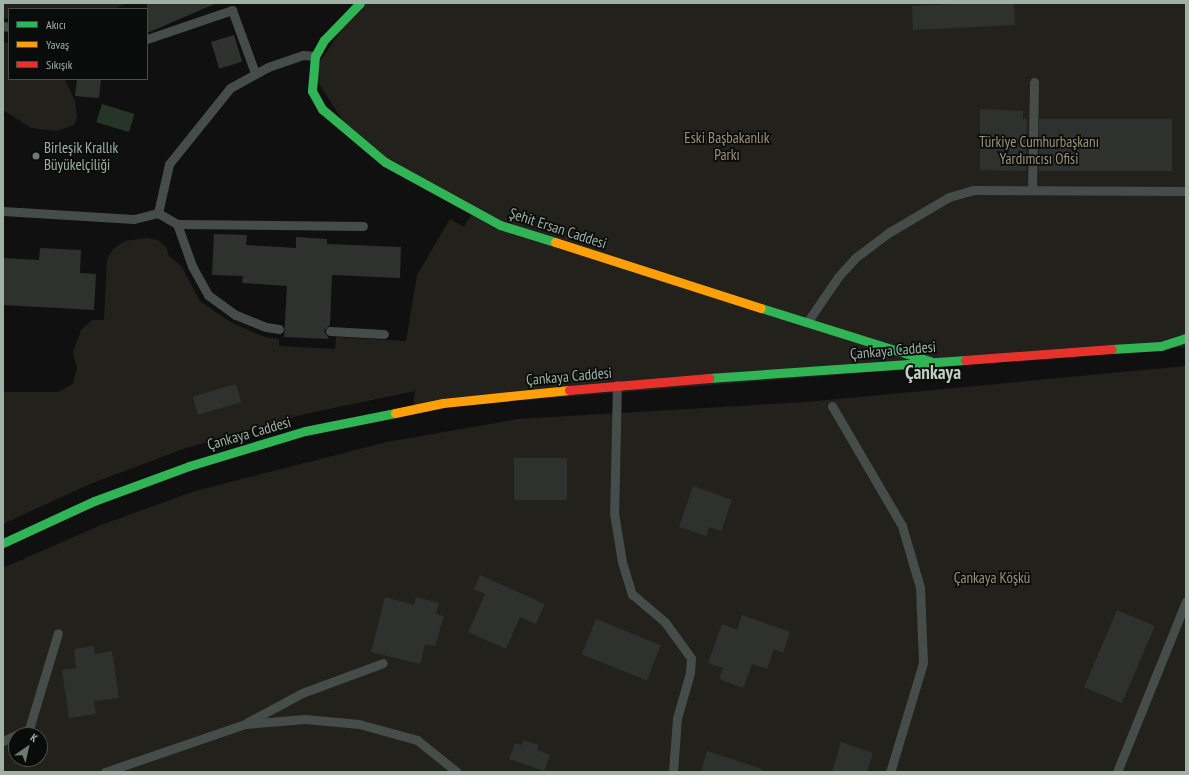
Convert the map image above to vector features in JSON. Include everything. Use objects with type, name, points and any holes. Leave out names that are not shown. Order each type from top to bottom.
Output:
[{"type":"main road","name":"Şehit Ersan Caddesi","points":[[360,3],[324,40],[315,56],[312,73],[312,91],[322,108],[338,125],[385,162],[500,225],[808,321],[930,361]]},
{"type":"main road","name":"Çankaya Caddesi","points":[[1161,346],[1186,338]]},
{"type":"main road","name":"Çankaya Caddesi","points":[[3,543],[94,501],[160,476],[305,432],[442,403],[617,385],[930,361],[1161,346],[1186,347]]},
{"type":"lane","points":[[148,38],[232,10],[255,73]]},
{"type":"lane","points":[[158,212],[169,164],[216,102],[230,88],[255,73],[303,55],[315,56]]},
{"type":"lane","points":[[1032,190],[1034,82]]},
{"type":"lane","points":[[808,321],[838,277],[855,258],[915,216],[949,197],[973,190],[1186,191]]},
{"type":"lane","points":[[3,211],[134,219],[158,212],[177,224],[364,226]]},
{"type":"lane","points":[[177,224],[192,266],[208,295],[236,315],[266,328],[279,329]]},
{"type":"lane","points":[[330,331],[384,334]]},
{"type":"lane","points":[[617,385],[614,513],[622,562],[632,594],[665,622],[691,658],[690,673],[677,718],[673,772]]},
{"type":"lane","points":[[832,406],[902,526],[920,587],[923,663],[890,772]]},
{"type":"lane","points":[[1117,772],[1186,601]]},
{"type":"lane","points":[[30,727],[58,633]]},
{"type":"lane","points":[[105,772],[245,724],[302,693],[383,663]]},
{"type":"lane","points":[[245,724],[306,719],[359,724],[416,740],[457,772]]},
{"type":"green space","points":[[3,3],[129,3],[116,8],[8,8],[8,19],[3,18]]},
{"type":"green space","points":[[360,3],[1186,3],[1186,347],[413,409],[415,391],[305,414],[186,448],[90,484],[3,524],[3,392],[58,392],[73,384],[77,368],[73,352],[81,330],[92,320],[104,320],[107,259],[113,249],[125,241],[147,238],[158,240],[166,247],[169,256],[182,267],[200,301],[232,323],[265,337],[279,339],[279,346],[335,349],[336,337],[406,341],[417,275],[450,219],[464,227],[474,210],[356,141],[312,73]]},
{"type":"green space","points":[[3,42],[8,43],[8,80],[65,80],[75,101],[77,118],[74,125],[57,131],[31,128],[3,110]]},
{"type":"green space","name":"Çankaya Köşkü","points":[[1186,366],[1186,772],[3,772],[3,568],[101,525],[195,491],[387,442],[518,419],[806,402]]},
{"type":"shaded area","points":[[102,104],[135,114],[129,132],[96,122]]},
{"type":"building","points":[[147,3],[217,3],[148,33]]},
{"type":"building","points":[[1014,3],[1015,25],[913,30],[912,6]]},
{"type":"building","points":[[234,35],[242,62],[219,69],[211,42]]},
{"type":"building","points":[[77,80],[101,80],[99,98],[75,96]]},
{"type":"building","points":[[980,109],[1023,111],[1023,119],[1027,119],[1026,171],[980,170]]},
{"type":"building","points":[[1039,119],[1172,119],[1172,171],[1039,171]]},
{"type":"building","points":[[214,234],[247,235],[246,245],[296,248],[296,237],[327,239],[327,244],[401,247],[400,278],[332,275],[330,325],[324,331],[329,339],[284,337],[287,286],[242,283],[243,276],[212,275]]},
{"type":"building","points":[[40,248],[81,250],[80,273],[96,274],[94,310],[3,305],[3,258],[39,260]]},
{"type":"building","points":[[236,384],[241,402],[198,415],[193,396]]},
{"type":"building","points":[[514,458],[567,458],[567,500],[514,500]]},
{"type":"building","points":[[693,486],[732,500],[721,531],[709,527],[706,536],[679,527]]},
{"type":"building","points":[[480,575],[545,604],[536,624],[520,617],[506,649],[468,632],[485,594],[474,589]]},
{"type":"building","points":[[385,597],[414,605],[416,597],[439,603],[436,614],[444,616],[435,646],[425,644],[420,664],[371,652]]},
{"type":"building","points":[[1117,610],[1155,626],[1122,703],[1084,687]]},
{"type":"building","points":[[742,615],[790,632],[783,653],[774,649],[767,669],[752,664],[743,688],[719,679],[723,668],[708,663],[722,624],[737,630]]},
{"type":"building","points":[[596,619],[661,645],[647,680],[582,654]]},
{"type":"building","points":[[94,646],[95,654],[112,651],[119,698],[94,701],[96,714],[69,718],[62,670],[76,668],[74,649]]},
{"type":"building","points":[[523,740],[539,745],[537,750],[550,755],[544,771],[509,759],[515,743],[522,745]]},
{"type":"building","points":[[841,742],[873,753],[867,772],[832,772]]},
{"type":"building","points":[[707,751],[762,769],[762,772],[701,772]]},
{"type":"traffic: fast","points":[[360,3],[324,40],[315,56],[312,91],[322,109],[385,162],[500,225],[555,242]]},
{"type":"traffic: fast","points":[[761,308],[930,361]]},
{"type":"traffic: fast","points":[[1112,349],[1161,346],[1186,338]]},
{"type":"traffic: fast","points":[[709,378],[965,360]]},
{"type":"traffic: fast","points":[[3,543],[94,501],[189,466],[305,431],[395,413]]},
{"type":"traffic: slow","points":[[555,242],[761,308]]},
{"type":"traffic: slow","points":[[395,413],[443,403],[569,390]]},
{"type":"traffic: jam","points":[[965,360],[1112,349]]},
{"type":"traffic: jam","points":[[569,390],[709,378]]},
{"type":"place","name":"Birleşik Krallık Büyükelçiliği","points":[[36,156]]},
{"type":"district","name":"Çankaya","points":[[933,373]]},
{"type":"park label","name":"Eski Başbakanlık Parkı","points":[[727,146]]},
{"type":"park label","name":"Türkiye Cumhurbaşkanı Yardımcısı Ofisi","points":[[1039,150]]}]
